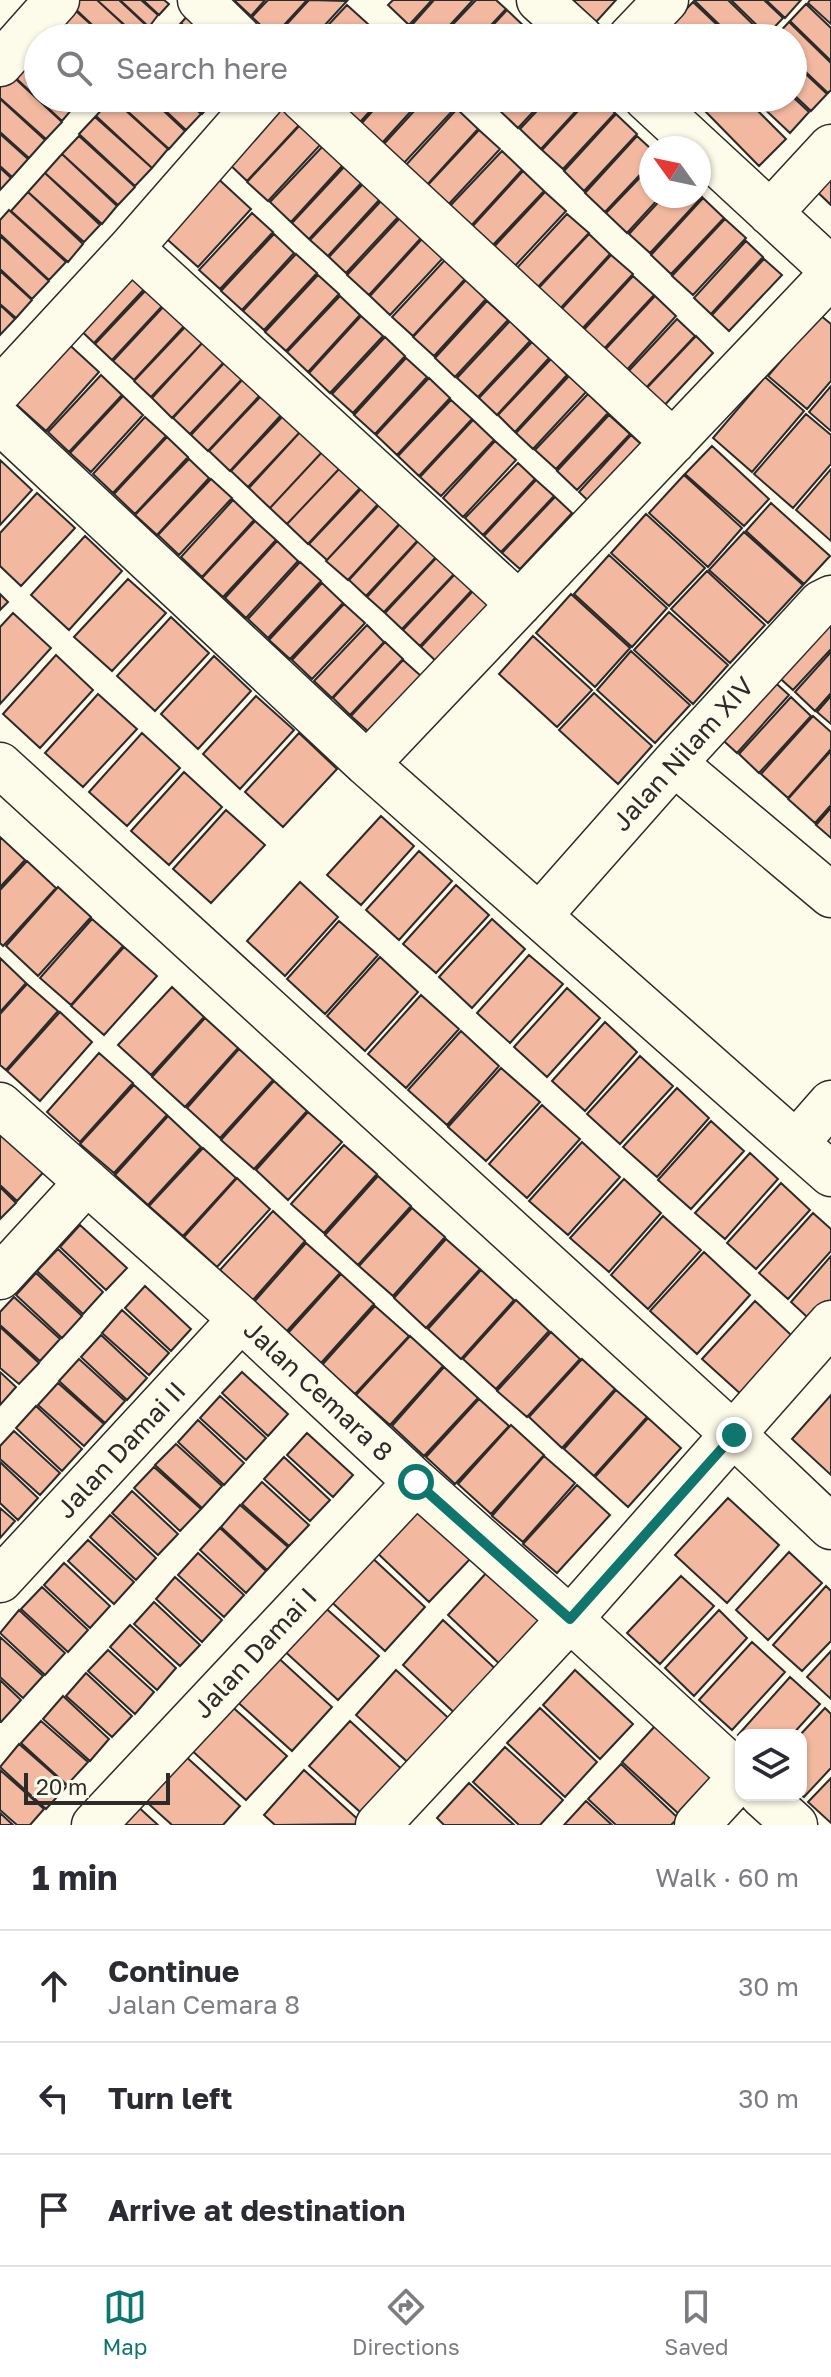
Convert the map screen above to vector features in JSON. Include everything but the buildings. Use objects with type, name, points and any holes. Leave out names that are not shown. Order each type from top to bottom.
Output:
[{"type":"street","points":[[36,24],[57,0]]},
{"type":"street","points":[[200,0],[225,24]]},
{"type":"street","points":[[539,0],[566,24]]},
{"type":"street","points":[[643,24],[666,0]]},
{"type":"street","points":[[0,64],[24,37]]},
{"type":"street","points":[[0,390],[131,248],[250,112]]},
{"type":"street","points":[[317,112],[673,442]]},
{"type":"street","points":[[661,112],[831,269]]},
{"type":"street","points":[[770,213],[831,147]]},
{"type":"street","points":[[131,248],[519,604]]},
{"type":"street","points":[[367,764],[831,275]]},
{"type":"street","points":[[0,421],[367,764],[831,1174]]},
{"type":"street","name":"Jalan Nilam XIV","points":[[539,916],[674,763],[821,603],[831,598]]},
{"type":"street","points":[[674,763],[831,895]]},
{"type":"street","points":[[0,765],[831,1527]]},
{"type":"street","points":[[796,1143],[831,1103]]},
{"type":"street","name":"Jalan Cemara 8","points":[[0,1105],[241,1319],[735,1770]]},
{"type":"street","points":[[0,1277],[87,1182]]},
{"type":"street","name":"Jalan Damai II","points":[[0,1580],[241,1319]]},
{"type":"street","points":[[378,1825],[570,1619],[831,1323]]},
{"type":"street","name":"Jalan Damai I","points":[[94,1825],[416,1482]]},
{"type":"street","points":[[697,1825],[735,1783]]},
{"type":"street","points":[[769,1801],[795,1825]]},
{"type":"route","points":[[416,1482],[570,1619],[734,1435]]}]
